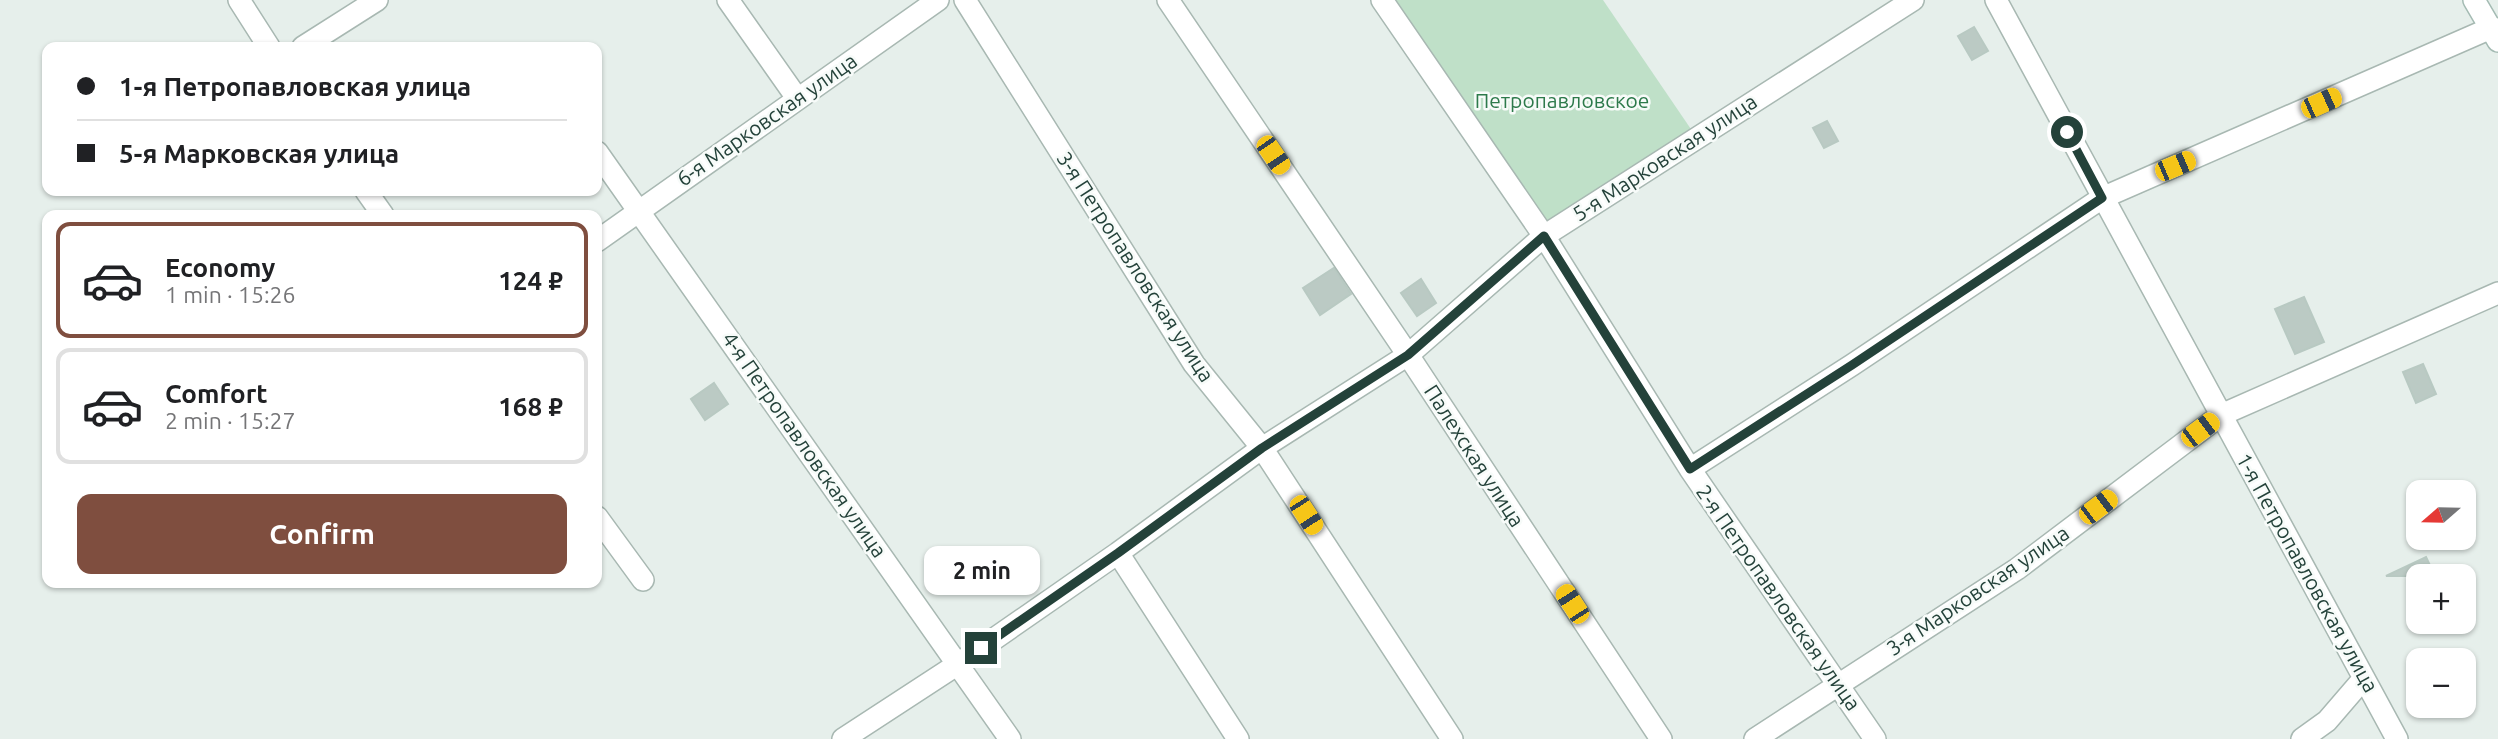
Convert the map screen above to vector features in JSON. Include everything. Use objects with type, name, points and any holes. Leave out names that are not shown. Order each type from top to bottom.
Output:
[{"type":"street","points":[[239,0],[266,42]]},
{"type":"street","points":[[311,42],[377,0]]},
{"type":"street","points":[[728,0],[797,98]]},
{"type":"street","name":"6-я Марковская улица","points":[[602,237],[938,0]]},
{"type":"street","name":"3-я Петропавловская улица","points":[[965,0],[1194,364],[1262,448],[1452,739]]},
{"type":"street","name":"Палехская улица","points":[[1168,0],[1408,355],[1661,739]]},
{"type":"street","name":"2-я Петропавловская улица","points":[[1382,0],[1544,236],[1690,469],[1875,739]]},
{"type":"street","name":"5-я Марковская улица","points":[[843,739],[958,664],[1118,553],[1262,448],[1408,355],[1544,236],[1913,0]]},
{"type":"street","name":"1-я Петропавловская улица","points":[[1996,0],[2397,739]]},
{"type":"street","points":[[1690,469],[1852,365],[2102,198],[2496,33],[2474,0]]},
{"type":"street","name":"4-я Петропавловская улица","points":[[602,159],[1010,739]]},
{"type":"street","name":"3-я Марковская улица","points":[[1755,739],[2017,569],[2221,415],[2498,293]]},
{"type":"street","points":[[602,524],[643,580]]},
{"type":"street","points":[[1118,553],[1238,739]]},
{"type":"street","points":[[2302,739],[2327,721],[2364,678]]},
{"type":"green space","name":"Петропавловское","points":[[1382,0],[1603,0],[1697,138],[1544,236]]},
{"type":"building","points":[[1974,27],[1988,51],[1972,60],[1958,36]]},
{"type":"building","points":[[1827,121],[1838,141],[1824,148],[1813,128]]},
{"type":"building","points":[[1334,268],[1351,294],[1320,315],[1303,288]]},
{"type":"building","points":[[1421,279],[1436,303],[1417,316],[1401,293]]},
{"type":"building","points":[[2304,297],[2324,342],[2295,354],[2275,309]]},
{"type":"building","points":[[2423,364],[2436,394],[2416,403],[2403,372]]},
{"type":"building","points":[[714,383],[728,404],[705,420],[691,399]]},
{"type":"building","points":[[2426,557],[2429,564],[2411,564]]},
{"type":"building","points":[[2406,566],[2406,576],[2386,576]]},
{"type":"route","points":[[981,648],[1262,448],[1408,355],[1544,236],[1690,469],[1852,365],[2102,198],[2067,132]]}]
